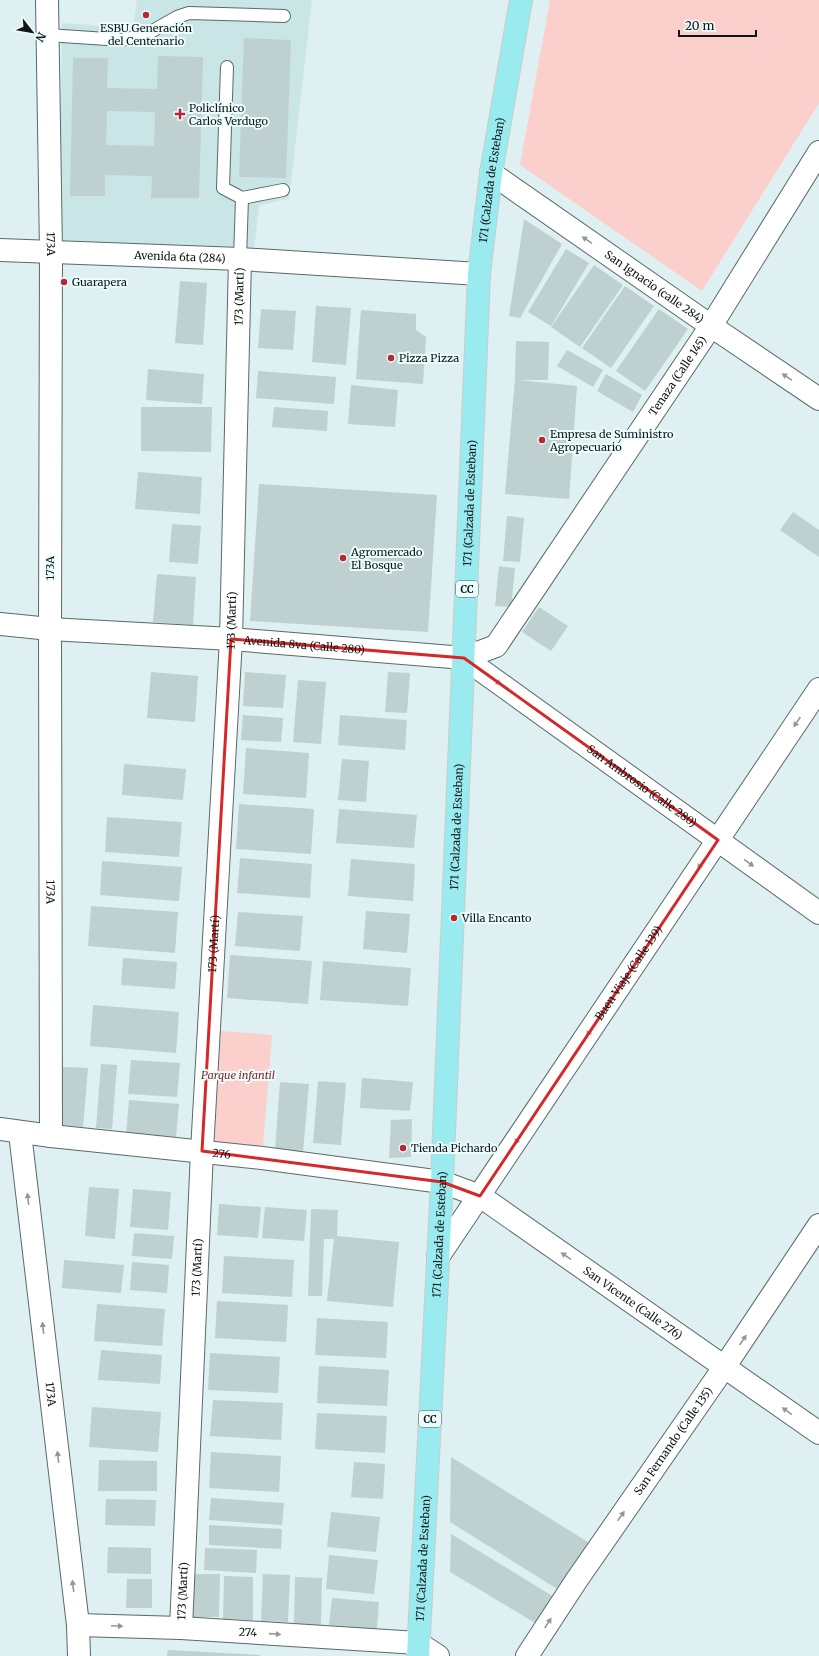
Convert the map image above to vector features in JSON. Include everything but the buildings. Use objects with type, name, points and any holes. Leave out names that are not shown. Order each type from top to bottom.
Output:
[{"type":"main road","name":"171 (Calzada de Esteban)","points":[[418,1650],[442,1182],[479,274],[491,173],[521,0]]},
{"type":"street","name":"173A","points":[[47,0],[51,252],[50,1136]]},
{"type":"street","name":"Tenaza (Calle 145)","points":[[464,658],[496,646],[711,326],[819,152]]},
{"type":"street","name":"San Ignacio (calle 284)","points":[[491,173],[819,399]]},
{"type":"street","name":"Avenida 6ta (284)","points":[[0,250],[240,259],[479,274]]},
{"type":"street","name":"173 (Martí)","points":[[181,1628],[202,1151],[231,639],[240,259]]},
{"type":"street","name":"Avenida 8va (Calle 280)","points":[[0,624],[50,629],[231,639],[464,658]]},
{"type":"street","name":"San Ambrosio (Calle 280)","points":[[464,658],[819,913]]},
{"type":"street","name":"Buen Viaje (Calle 139)","points":[[438,1257],[819,689]]},
{"type":"street","name":"173A","points":[[10,1131],[78,1625],[79,1656]]},
{"type":"street","name":"276","points":[[10,1131],[202,1151],[442,1182]]},
{"type":"street","name":"San Vicente (Calle 276)","points":[[442,1182],[480,1196],[819,1433]]},
{"type":"street","name":"San Fernando (Calle 135)","points":[[527,1656],[580,1574],[725,1366],[819,1225]]},
{"type":"street","name":"274","points":[[78,1625],[181,1628],[418,1650]]},
{"type":"street","points":[[418,1650],[438,1656]]},
{"type":"lane","points":[[47,35],[122,40],[147,34],[177,17],[189,13],[284,16]]},
{"type":"lane","points":[[227,67],[223,188],[242,198],[283,190]]},
{"type":"lane","points":[[240,259],[242,198]]},
{"type":"highlighted area","points":[[231,639],[464,658],[718,840],[480,1196],[442,1182],[202,1151]]},
{"type":"shaded area","name":"Policlínico Carlos Verdugo","points":[[137,0],[312,0],[289,199],[259,205],[254,250],[59,243],[62,23],[133,28]]},
{"type":"green space","points":[[550,0],[819,0],[819,103],[702,291],[520,165]]},
{"type":"green space","name":"Parque infantil","points":[[210,1030],[272,1035],[262,1158],[202,1151]]},
{"type":"place","name":"ESBU Generación del Centenario","points":[[146,15]]},
{"type":"place","name":"Policlínico Carlos Verdugo","points":[[180,114]]},
{"type":"place","name":"Guarapera","points":[[64,282]]},
{"type":"place","name":"Pizza Pizza","points":[[391,358]]},
{"type":"place","name":"Empresa de Suministro Agropecuario","points":[[542,440]]},
{"type":"place","name":"Agromercado El Bosque","points":[[343,558]]},
{"type":"place","name":"Villa Encanto","points":[[454,918]]},
{"type":"place","name":"Tienda Pichardo","points":[[403,1148]]}]
